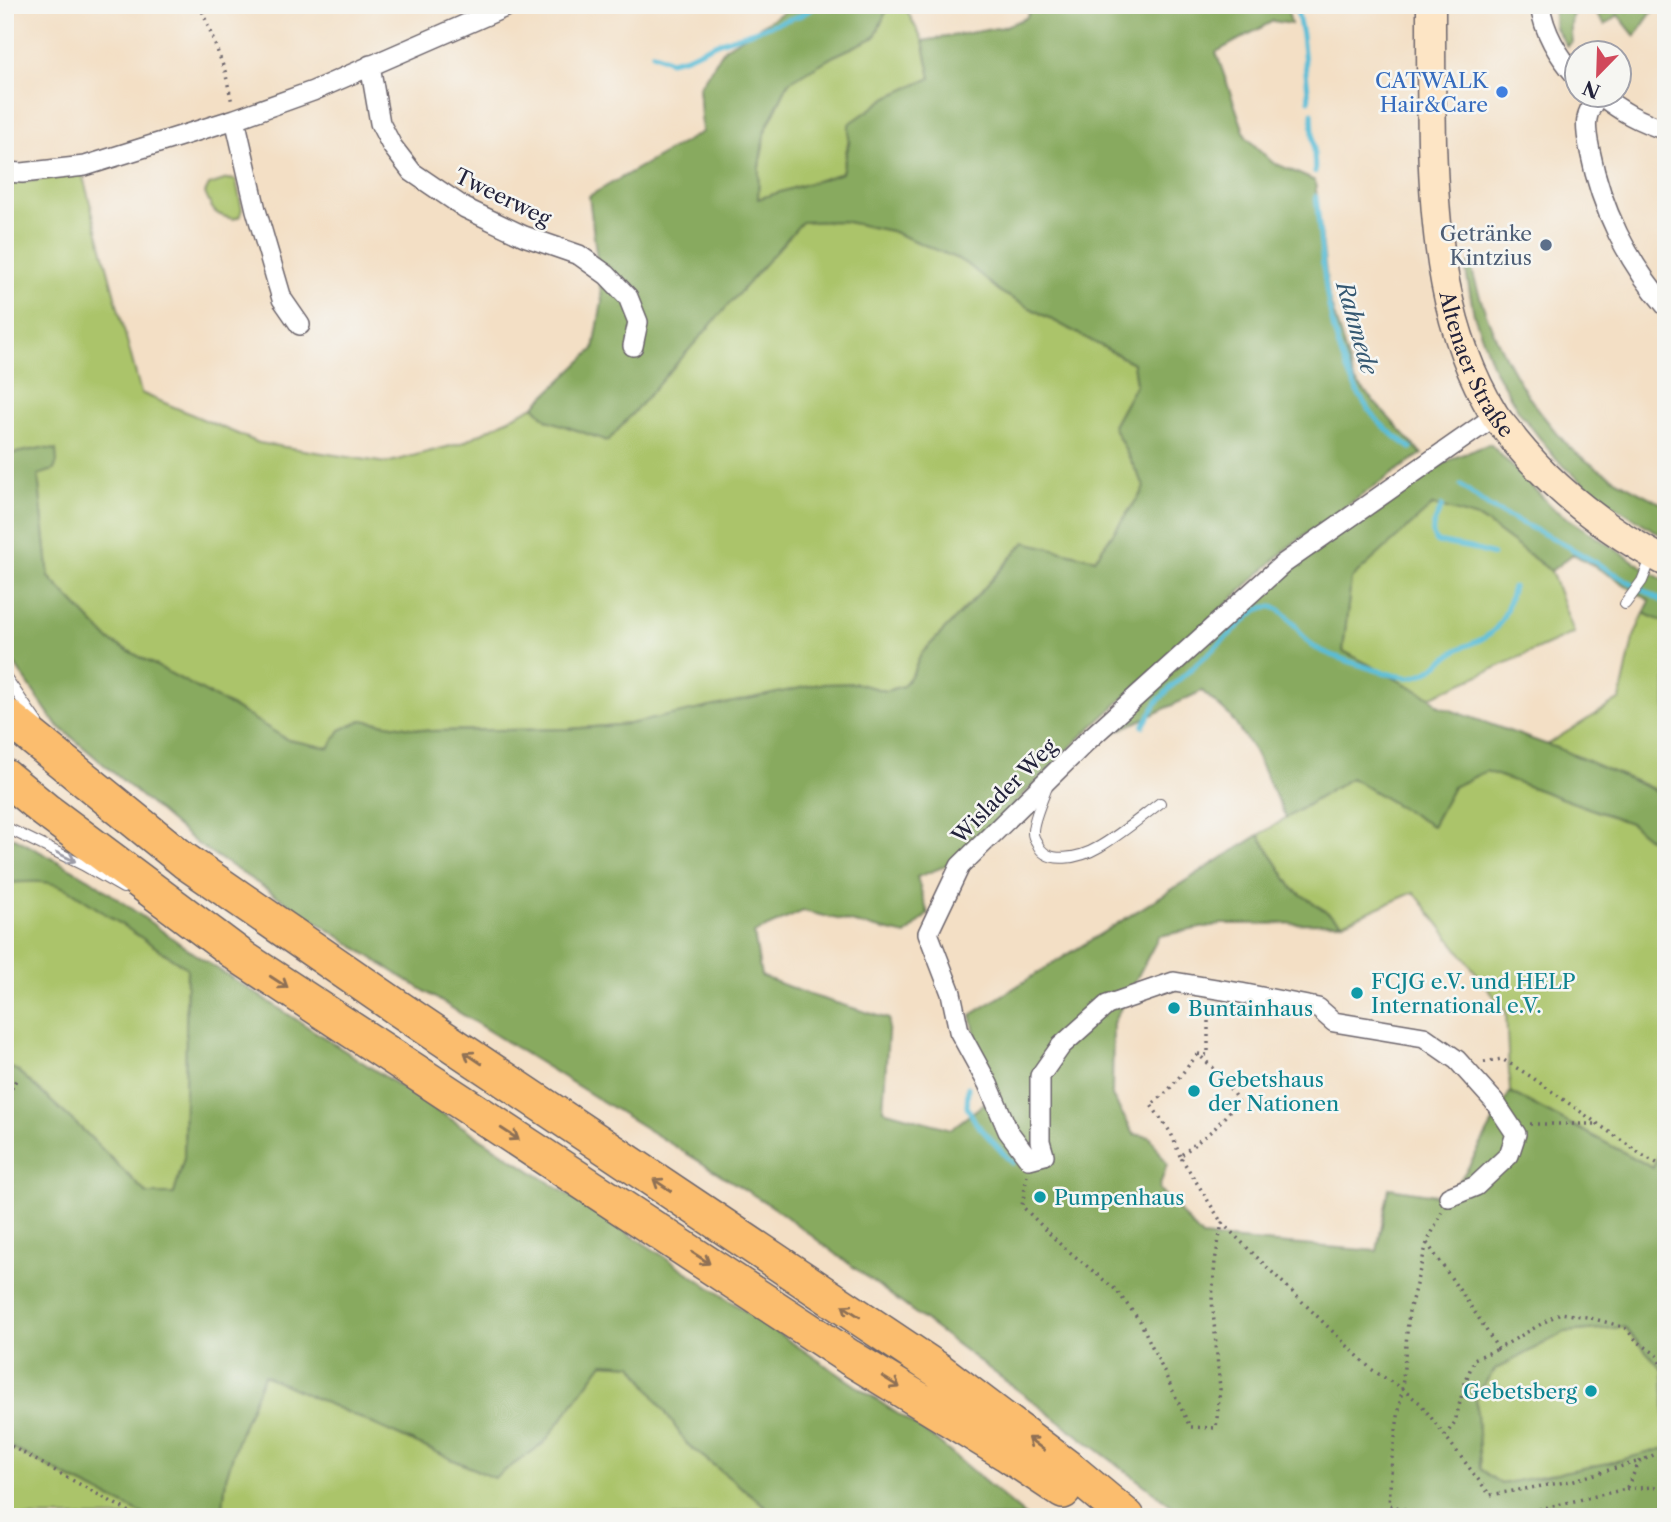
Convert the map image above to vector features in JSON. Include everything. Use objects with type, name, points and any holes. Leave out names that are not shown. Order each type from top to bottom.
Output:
[{"type":"highway","points":[[5,715],[186,861],[398,1008],[938,1370],[1073,1472],[1127,1517]]},
{"type":"highway","points":[[5,777],[244,959],[849,1357],[1006,1453],[1101,1517]]},
{"type":"main road","name":"Altenaer Straße","points":[[1431,5],[1430,77],[1434,191],[1443,270],[1453,321],[1470,368],[1495,416],[1525,454],[1560,490],[1608,526],[1653,566]]},
{"type":"street","points":[[5,172],[22,173],[85,166],[234,119],[313,91],[510,5]]},
{"type":"street","points":[[1540,5],[1548,34],[1562,58]]},
{"type":"street","name":"Tweerweg","points":[[370,65],[380,123],[392,146],[412,172],[465,208],[524,236],[579,255],[607,275],[628,297],[638,323],[634,346]]},
{"type":"street","points":[[1591,108],[1586,124],[1595,175],[1616,231],[1635,265],[1666,306]]},
{"type":"street","points":[[1618,108],[1644,123],[1666,130]]},
{"type":"street","points":[[234,119],[282,299],[300,324]]},
{"type":"street","name":"Wislader Weg","points":[[1029,1159],[1008,1131],[988,1084],[959,1031],[951,993],[928,933],[960,866],[1086,742],[1283,564],[1495,416]]},
{"type":"street","points":[[1029,1159],[1044,1155],[1040,1141],[1040,1076],[1061,1046],[1107,1005],[1174,982],[1318,1008],[1334,1022],[1424,1037],[1457,1060],[1494,1101],[1516,1134],[1509,1154],[1476,1186],[1449,1197]]},
{"type":"lane","points":[[1625,604],[1653,566]]},
{"type":"lane","points":[[5,676],[33,718],[42,726]]},
{"type":"lane","points":[[76,760],[186,861]]},
{"type":"lane","points":[[1051,776],[1033,833],[1038,848],[1047,855],[1076,857],[1098,848],[1160,803]]},
{"type":"lane","points":[[5,827],[83,865],[129,892]]},
{"type":"lane","points":[[164,912],[244,959]]},
{"type":"path","points":[[200,5],[226,71],[234,119]]},
{"type":"path","points":[[1198,1054],[1208,1055],[1208,987]]},
{"type":"path","points":[[1198,1054],[1167,1092],[1151,1105],[1171,1133],[1180,1156],[1222,1223],[1371,1369],[1420,1403],[1490,1495],[1570,1481],[1640,1461],[1666,1449]]},
{"type":"path","points":[[1180,1156],[1216,1128],[1238,1101],[1222,1075],[1198,1054]]},
{"type":"path","points":[[1465,1069],[1475,1064],[1502,1059],[1642,1155],[1666,1168]]},
{"type":"path","points":[[5,1101],[17,1078]]},
{"type":"path","points":[[1508,1123],[1597,1124]]},
{"type":"path","points":[[1029,1159],[1022,1206],[1060,1244],[1116,1290],[1140,1321],[1191,1426],[1216,1428],[1220,1389],[1212,1300],[1222,1223]]},
{"type":"path","points":[[1432,1517],[1389,1505],[1409,1311],[1427,1242],[1449,1197]]},
{"type":"path","points":[[1427,1242],[1498,1349]]},
{"type":"path","points":[[1445,1436],[1455,1422],[1474,1359],[1498,1349],[1560,1313],[1624,1327],[1637,1341],[1657,1355],[1666,1378]]},
{"type":"path","points":[[5,1443],[139,1517]]},
{"type":"path","points":[[1633,1463],[1640,1461]]},
{"type":"path","points":[[1626,1489],[1640,1461]]},
{"type":"path","points":[[1505,1517],[1626,1489],[1666,1486]]},
{"type":"green space","points":[[795,5],[889,5],[875,37],[834,56],[789,82],[765,130],[759,167],[758,199],[842,173],[849,143],[849,124],[888,97],[931,78],[923,41],[1003,27],[1026,18],[1033,5],[1287,5],[1291,24],[1273,21],[1216,52],[1246,137],[1272,162],[1315,181],[1329,298],[1354,380],[1422,454],[1291,545],[1081,737],[956,862],[917,877],[928,914],[906,935],[803,911],[754,933],[761,976],[810,995],[889,1019],[883,1110],[951,1129],[990,1099],[971,1015],[1259,835],[1293,889],[1343,923],[1222,924],[1159,936],[1113,1023],[1112,1096],[1134,1134],[1150,1137],[1167,1164],[1159,1189],[1202,1237],[1377,1251],[1389,1188],[1449,1197],[1510,1092],[1653,1168],[1666,1133],[1666,1444],[1663,1370],[1624,1327],[1565,1332],[1496,1369],[1476,1394],[1480,1469],[1501,1484],[1609,1463],[1666,1448],[1666,1517],[1187,1517],[776,1209],[384,966],[196,843],[55,723],[5,650],[5,452],[10,454],[42,448],[56,450],[57,462],[54,470],[38,475],[49,577],[110,641],[242,712],[288,740],[329,748],[340,730],[362,720],[430,731],[569,729],[629,724],[819,684],[855,683],[886,691],[903,686],[913,673],[921,654],[1025,542],[1095,559],[1144,486],[1113,426],[1136,384],[1133,363],[1002,293],[958,259],[891,231],[842,221],[802,222],[608,441],[547,420],[534,406],[594,349],[602,301],[589,196],[702,132],[699,87],[725,48]]},
{"type":"green space","points":[[889,5],[904,5],[923,41],[931,78],[888,97],[850,124],[842,173],[758,199],[759,168],[766,130],[789,82],[834,56],[875,37]]},
{"type":"green space","points":[[1553,5],[1576,5],[1571,23],[1572,38],[1562,38],[1555,28]]},
{"type":"green space","points":[[1589,5],[1657,5],[1635,36],[1618,15],[1605,25]]},
{"type":"green space","points":[[82,173],[141,393],[259,443],[386,463],[462,443],[534,406],[547,420],[608,441],[801,222],[842,221],[891,231],[958,259],[1002,293],[1133,363],[1136,384],[1113,426],[1144,486],[1095,559],[1025,542],[921,654],[913,673],[903,686],[886,691],[855,683],[629,724],[569,729],[430,731],[362,720],[340,730],[329,748],[288,740],[242,712],[110,641],[49,577],[38,475],[42,448],[10,454],[5,452],[5,185]]},
{"type":"green space","points":[[227,179],[236,180],[242,209],[240,216],[234,219],[215,212],[205,193],[209,185]]},
{"type":"green space","points":[[1470,262],[1497,340],[1539,411],[1566,444],[1581,457],[1616,480],[1666,506],[1666,538],[1597,495],[1556,459],[1518,410],[1493,367],[1474,315],[1466,271]]},
{"type":"green space","points":[[1490,444],[1555,510],[1666,582],[1666,623],[1644,613],[1650,601],[1573,554],[1551,571],[1481,519],[1433,505],[1351,579],[1343,651],[1430,697],[1439,706],[1565,751],[1654,790],[1666,802],[1666,852],[1630,823],[1486,771],[1453,787],[1432,826],[1351,778],[1286,818],[1254,751],[1230,716],[1202,691],[1088,745],[1242,608],[1336,537],[1431,470]]},
{"type":"green space","points":[[1433,504],[1481,519],[1551,571],[1574,633],[1430,697],[1343,651],[1351,579]]},
{"type":"green space","points":[[1644,613],[1666,623],[1666,801],[1653,788],[1546,745],[1620,699],[1633,639]]},
{"type":"green space","points":[[1486,771],[1630,823],[1666,852],[1666,1133],[1653,1168],[1510,1092],[1506,1012],[1414,892],[1343,923],[1293,889],[1259,835],[1351,778],[1432,826],[1453,787]]},
{"type":"green space","points":[[5,838],[15,838],[90,879],[193,953],[668,1259],[932,1437],[1027,1517],[779,1517],[687,1444],[633,1365],[603,1363],[544,1443],[494,1478],[264,1375],[238,1438],[226,1478],[222,1517],[149,1517],[5,1444],[5,1065],[18,1071],[83,1130],[147,1194],[174,1194],[184,1158],[187,968],[71,891],[54,884],[39,882],[5,883]]},
{"type":"green space","points":[[5,883],[56,883],[71,891],[187,968],[184,1158],[174,1194],[147,1194],[83,1130],[18,1071],[5,1065]]},
{"type":"green space","points":[[1624,1327],[1663,1370],[1666,1448],[1609,1463],[1501,1484],[1480,1469],[1476,1394],[1496,1369],[1565,1332]]},
{"type":"green space","points":[[603,1363],[633,1365],[687,1444],[779,1517],[222,1517],[226,1478],[238,1438],[264,1375],[494,1478],[544,1443]]},
{"type":"green space","points":[[5,1444],[75,1481],[149,1517],[5,1517]]},
{"type":"waterway","points":[[653,53],[670,61],[687,57],[717,43],[802,15],[818,5]]},
{"type":"waterway","name":"Rahmede","points":[[1296,5],[1309,100]]},
{"type":"waterway","name":"Rahmede","points":[[1312,113],[1315,172]]},
{"type":"waterway","name":"Rahmede","points":[[1316,196],[1330,314],[1348,371],[1361,397],[1378,421],[1411,448]]},
{"type":"waterway","name":"Rahmede","points":[[1461,485],[1489,507],[1558,541],[1666,603]]},
{"type":"waterway","points":[[1442,506],[1433,529],[1437,542],[1493,555]]},
{"type":"waterway","points":[[1143,726],[1157,702],[1172,686],[1257,610],[1274,607],[1281,611],[1308,642],[1322,651],[1377,670],[1411,677],[1425,673],[1461,648],[1491,633],[1504,615],[1513,587]]},
{"type":"waterway","points":[[968,1087],[967,1107],[976,1123],[1012,1163]]},
{"type":"place","name":"CATWALK Hair&Care","points":[[1502,92]]},
{"type":"place","name":"Getränke Kintzius","points":[[1546,245]]},
{"type":"place","name":"FCJG e.V. und HELP International e.V.","points":[[1357,993]]},
{"type":"place","name":"Buntainhaus","points":[[1174,1008]]},
{"type":"place","name":"Gebetshaus der Nationen","points":[[1194,1091]]},
{"type":"place","name":"Pumpenhaus","points":[[1040,1197]]},
{"type":"place","name":"Gebetsberg","points":[[1591,1391]]}]
